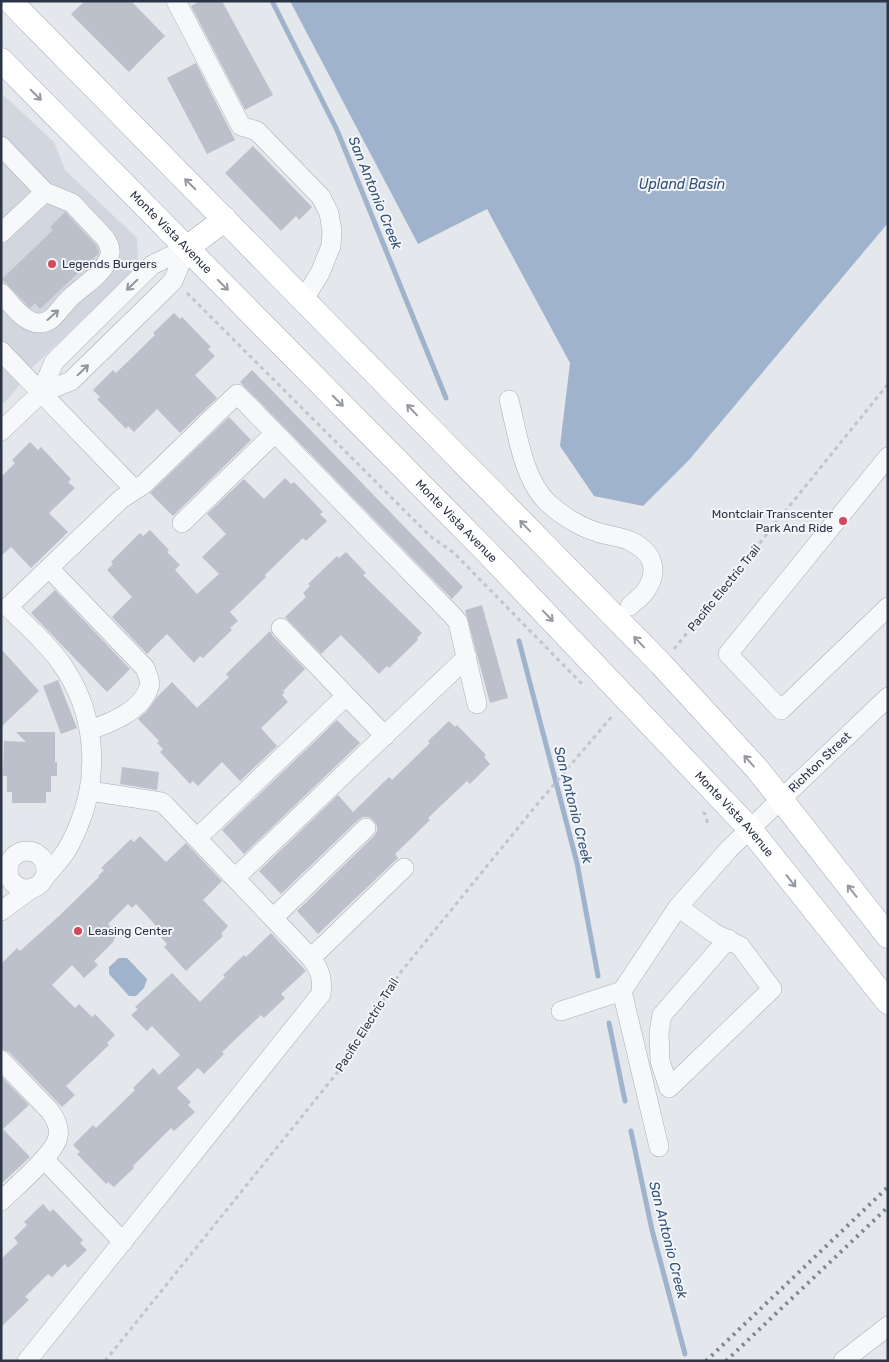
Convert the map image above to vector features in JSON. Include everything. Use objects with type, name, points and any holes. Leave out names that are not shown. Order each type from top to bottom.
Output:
[{"type":"main road","points":[[10,1],[304,299],[667,657],[781,798],[888,936]]},
{"type":"main road","name":"Monte Vista Avenue","points":[[5,72],[187,248],[489,554],[620,708],[750,829],[888,1002]]},
{"type":"main road","points":[[187,248],[225,219]]},
{"type":"street","points":[[176,1],[241,126],[257,131],[321,197],[329,213],[332,231],[331,246],[320,273],[304,299]]},
{"type":"street","points":[[1,146],[45,192],[72,203],[100,232],[109,245],[109,258],[100,271],[70,298],[54,316],[44,322],[39,323],[26,318],[1,293]]},
{"type":"street","points":[[1,233],[45,192]]},
{"type":"street","points":[[41,393],[54,362],[152,265],[187,248]]},
{"type":"street","points":[[1,431],[41,393],[71,381],[167,287],[173,281],[187,248]]},
{"type":"street","points":[[1,351],[134,490]]},
{"type":"street","points":[[1,911],[39,882],[71,844],[90,792],[92,769],[90,730],[85,710],[76,688],[67,671],[44,643],[8,607],[120,499],[144,484],[237,394],[454,616],[458,622],[477,704]]},
{"type":"street","points":[[509,400],[532,482],[547,502],[566,517],[595,532],[630,541],[645,551],[652,560],[654,574],[644,593],[630,606]]},
{"type":"street","points":[[182,523],[275,433]]},
{"type":"street","points":[[888,457],[728,654],[782,710],[888,607]]},
{"type":"street","points":[[49,568],[145,668],[149,678],[149,686],[143,698],[124,716],[90,730]]},
{"type":"street","points":[[281,628],[385,736]]},
{"type":"street","points":[[235,878],[467,657]]},
{"type":"street","points":[[197,838],[346,696]]},
{"type":"street","name":"Richton Street","points":[[622,991],[678,907],[722,856],[888,697]]},
{"type":"street","points":[[27,1361],[321,994],[322,981],[319,969],[311,958],[166,806],[161,802],[90,792]]},
{"type":"street","points":[[273,918],[366,828]]},
{"type":"street","points":[[311,958],[404,868]]},
{"type":"street","points":[[678,907],[714,933],[728,939],[740,946],[772,989],[669,1088],[660,1061],[659,1032],[662,1015],[728,939]]},
{"type":"street","points":[[561,1011],[622,991],[659,1147]]},
{"type":"street","points":[[1,1060],[55,1118],[58,1137],[44,1159],[1,1200]]},
{"type":"street","points":[[44,1159],[123,1242]]},
{"type":"street","points":[[843,1361],[888,1326]]},
{"type":"path","points":[[187,292],[430,536],[454,553],[585,688]]},
{"type":"path","name":"Pacific Electric Trail","points":[[667,657],[888,384]]},
{"type":"path","points":[[606,709],[620,708]]},
{"type":"path","name":"Pacific Electric Trail","points":[[105,1361],[345,1063],[400,973],[576,757],[620,708]]},
{"type":"path","points":[[699,807],[705,814],[708,825]]},
{"type":"shaded area","points":[[1,93],[54,142],[65,170],[137,238],[138,266],[34,366],[10,397],[1,405]]},
{"type":"water","name":"Upland Basin","points":[[290,1],[888,1],[888,223],[689,460],[643,506],[594,496],[560,446],[570,363],[487,209],[418,244]]},
{"type":"water","points":[[119,958],[127,958],[147,979],[144,988],[136,996],[129,996],[109,974],[109,967]]},
{"type":"building","points":[[85,1],[131,1],[165,36],[129,72],[71,14]]},
{"type":"building","points":[[200,1],[222,1],[273,95],[245,110],[191,6]]},
{"type":"building","points":[[196,63],[235,140],[207,154],[167,78]]},
{"type":"building","points":[[253,146],[312,207],[299,220],[296,216],[281,231],[225,173]]},
{"type":"building","name":"Legends Burgers","points":[[65,212],[96,245],[99,253],[40,309],[35,303],[30,308],[2,279],[53,230],[50,227]]},
{"type":"building","points":[[174,313],[180,319],[182,317],[211,347],[208,349],[215,356],[195,375],[217,398],[180,433],[157,409],[134,432],[128,426],[126,429],[97,399],[100,397],[93,390],[113,370],[116,373],[155,335],[153,333]]},
{"type":"building","points":[[252,370],[463,587],[452,599],[240,382]]},
{"type":"building","points":[[229,417],[251,440],[173,516],[150,493]]},
{"type":"building","points":[[30,442],[38,450],[41,447],[71,479],[68,482],[75,488],[49,513],[68,532],[31,568],[11,547],[1,556],[1,477],[15,463],[12,460]]},
{"type":"building","points":[[285,478],[291,484],[294,482],[323,512],[320,514],[327,521],[306,541],[303,538],[230,612],[238,621],[230,628],[232,630],[203,658],[200,656],[194,663],[167,634],[147,654],[112,617],[132,597],[107,570],[113,564],[111,562],[140,533],[143,536],[150,530],[180,565],[175,570],[197,594],[219,574],[202,557],[226,534],[207,514],[244,479],[264,499]]},
{"type":"building","points":[[346,552],[366,573],[363,575],[422,633],[417,638],[418,640],[389,668],[387,666],[379,674],[341,635],[321,654],[285,617],[306,597],[303,593],[310,586],[308,584],[337,556],[339,558]]},
{"type":"building","points":[[55,590],[130,669],[107,692],[31,613]]},
{"type":"building","points":[[482,605],[508,698],[490,703],[465,610]]},
{"type":"building","points":[[270,631],[305,669],[283,691],[285,692],[282,695],[288,702],[261,728],[277,746],[240,781],[222,762],[198,786],[193,781],[190,784],[160,752],[163,749],[157,743],[159,741],[138,719],[172,682],[197,708],[229,677],[226,674]]},
{"type":"building","points":[[1,649],[39,691],[1,727]]},
{"type":"building","points":[[58,680],[77,728],[61,734],[43,686]]},
{"type":"building","points":[[337,720],[360,743],[244,854],[222,830]]},
{"type":"building","points":[[449,721],[455,727],[457,725],[486,755],[484,757],[490,764],[470,784],[467,781],[428,818],[430,820],[395,854],[398,858],[318,934],[297,911],[374,836],[377,826],[374,821],[369,817],[363,817],[358,820],[281,894],[259,871],[338,795],[353,812],[389,777],[392,780],[430,743],[428,741]]},
{"type":"building","points":[[16,732],[55,732],[57,776],[51,776],[51,792],[46,792],[46,803],[12,803],[12,792],[7,792],[7,776],[3,776],[4,741],[26,742]]},
{"type":"building","points":[[122,767],[159,772],[157,790],[120,784]]},
{"type":"building","points":[[140,836],[166,862],[186,843],[222,881],[203,900],[228,926],[221,934],[223,936],[186,971],[164,947],[167,944],[155,931],[158,928],[136,904],[132,908],[128,904],[108,924],[118,935],[94,961],[98,965],[84,978],[72,965],[52,985],[75,1008],[79,1004],[92,1017],[95,1014],[115,1035],[107,1043],[109,1045],[66,1086],[75,1095],[62,1107],[9,1052],[1,1049],[1,964],[17,948],[20,951],[59,916],[99,877],[104,870],[101,868],[131,839],[134,842]]},
{"type":"building","points":[[271,933],[306,971],[281,994],[285,998],[264,1018],[261,1015],[222,1052],[224,1054],[204,1074],[198,1068],[177,1088],[191,1102],[188,1105],[195,1112],[174,1131],[171,1128],[114,1187],[108,1182],[106,1184],[77,1154],[80,1152],[73,1145],[93,1125],[96,1128],[135,1090],[133,1088],[153,1068],[159,1075],[180,1055],[152,1026],[147,1031],[131,1015],[138,1009],[135,1007],[172,973],[200,1002],[225,977],[223,975],[244,955],[246,957]]},
{"type":"building","points":[[1,1076],[29,1105],[3,1129],[30,1157],[1,1184]]},
{"type":"building","points":[[43,1204],[50,1212],[53,1209],[83,1240],[80,1243],[87,1250],[68,1268],[65,1264],[52,1277],[48,1274],[25,1297],[29,1300],[1,1327],[1,1259],[18,1243],[14,1238],[27,1225],[24,1222]]},
{"type":"waterway","name":"San Antonio Creek","points":[[272,1],[337,130],[446,398]]},
{"type":"waterway","name":"San Antonio Creek","points":[[519,641],[577,863],[598,976]]},
{"type":"waterway","name":"San Antonio Creek","points":[[609,1023],[625,1101]]},
{"type":"waterway","name":"San Antonio Creek","points":[[631,1131],[652,1230],[685,1354]]},
{"type":"railway","points":[[706,1361],[888,1187]]},
{"type":"railway","points":[[726,1361],[888,1207]]},
{"type":"place","name":"Legends Burgers","points":[[52,264]]},
{"type":"place","name":"Montclair Transcenter Park And Ride","points":[[843,521]]},
{"type":"place","name":"Leasing Center","points":[[78,931]]}]
